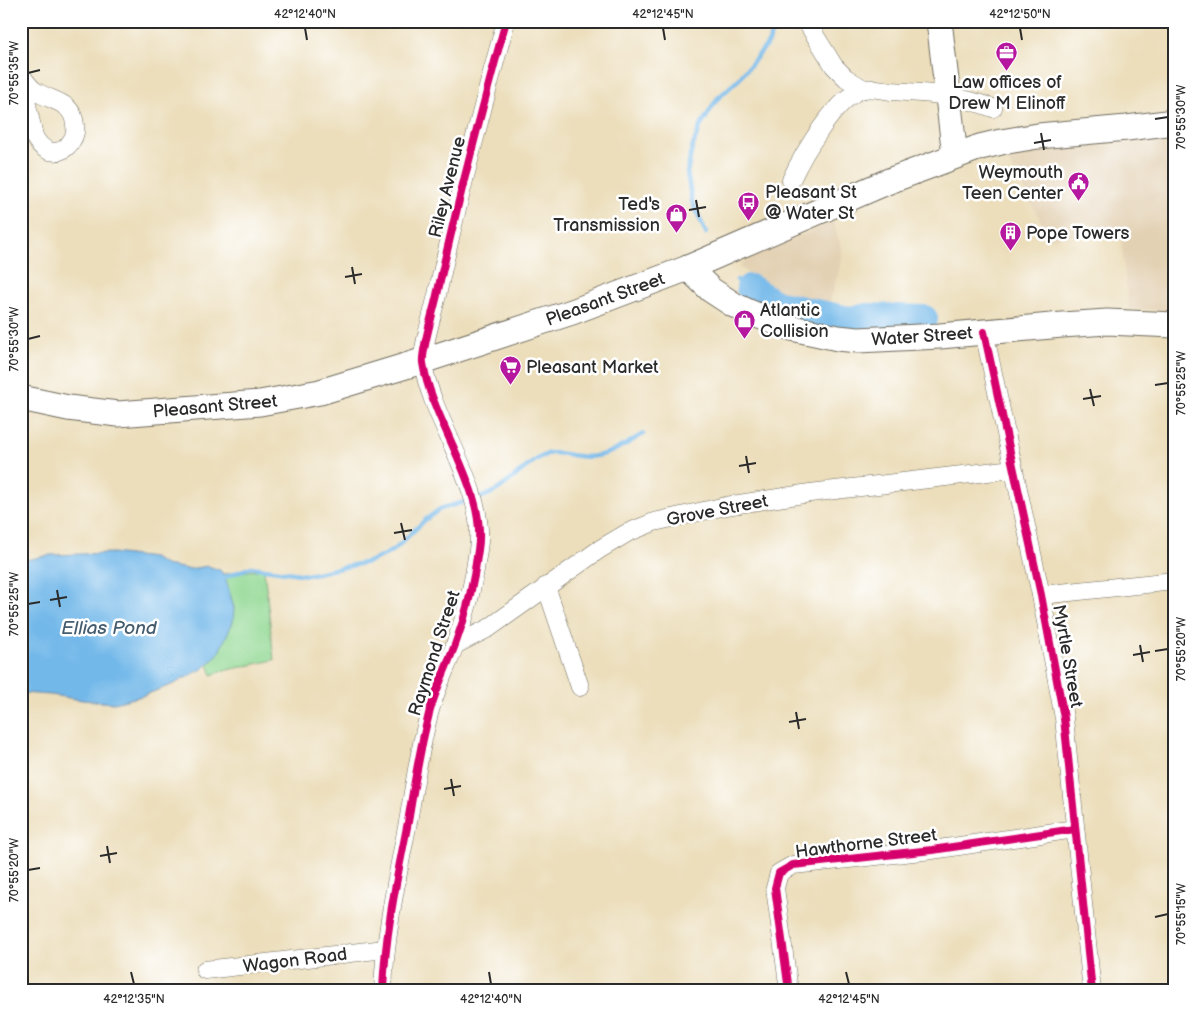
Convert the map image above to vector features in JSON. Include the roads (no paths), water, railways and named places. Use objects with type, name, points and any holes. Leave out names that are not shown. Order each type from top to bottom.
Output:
[{"type":"main road","points":[[939,21],[955,156]]},
{"type":"main road","name":"Pleasant Street","points":[[21,398],[68,408],[118,414],[260,403],[320,392],[572,312],[688,268],[881,185],[955,156],[1001,142],[1028,137],[1174,122]]},
{"type":"main road","name":"Water Street","points":[[688,268],[711,290],[751,314],[815,334],[858,340],[921,338],[1107,322],[1174,325]]},
{"type":"street","name":"Riley Avenue","points":[[422,361],[451,230],[506,21]]},
{"type":"street","points":[[806,21],[834,66],[846,78],[864,89],[947,95],[993,108]]},
{"type":"street","points":[[791,180],[816,134],[846,100],[864,89]]},
{"type":"street","name":"Myrtle Street","points":[[984,332],[1041,596],[1064,718],[1092,991]]},
{"type":"street","name":"Raymond Street","points":[[383,991],[385,949],[391,908],[428,718],[438,684],[455,645],[464,618],[479,548],[479,519],[470,488],[434,402],[422,361]]},
{"type":"street","name":"Grove Street","points":[[455,645],[489,628],[600,549],[628,533],[654,522],[678,516],[810,493],[1013,469]]},
{"type":"street","points":[[1041,596],[1174,581]]},
{"type":"street","points":[[546,586],[580,687]]},
{"type":"street","name":"Hawthorne Street","points":[[789,991],[775,888],[779,873],[794,865],[932,850],[1075,829]]},
{"type":"street","name":"Wagon Road","points":[[205,970],[385,949]]},
{"type":"water","name":"Ellias Pond","points":[[113,553],[153,558],[165,565],[188,569],[208,566],[220,570],[225,576],[234,608],[233,622],[218,654],[204,668],[174,684],[142,696],[114,703],[21,693],[21,561],[50,555]]},
{"type":"waterway","points":[[706,233],[692,201],[687,173],[692,148],[700,127],[717,99],[739,79],[769,42],[772,30],[771,21]]},
{"type":"waterway","points":[[737,280],[750,288],[747,293]]},
{"type":"waterway","points":[[750,288],[775,304],[848,320],[868,317],[924,319]]},
{"type":"waterway","points":[[478,498],[498,490],[538,458],[547,454],[596,456],[612,451],[643,434]]},
{"type":"waterway","points":[[220,579],[251,567],[307,575],[368,562],[396,548],[425,520],[440,509],[471,500]]},
{"type":"place","name":"Law offices of Drew M Elinoff","points":[[1007,71]]},
{"type":"place","name":"Weymouth Teen Center","points":[[1079,201]]},
{"type":"place","name":"Pleasant St @ Water St","points":[[749,221]]},
{"type":"place","name":"Ted's Transmission","points":[[676,233]]},
{"type":"place","name":"Pope Towers","points":[[1010,252]]},
{"type":"place","name":"Atlantic Collision","points":[[744,339]]},
{"type":"place","name":"Pleasant Market","points":[[510,386]]}]
